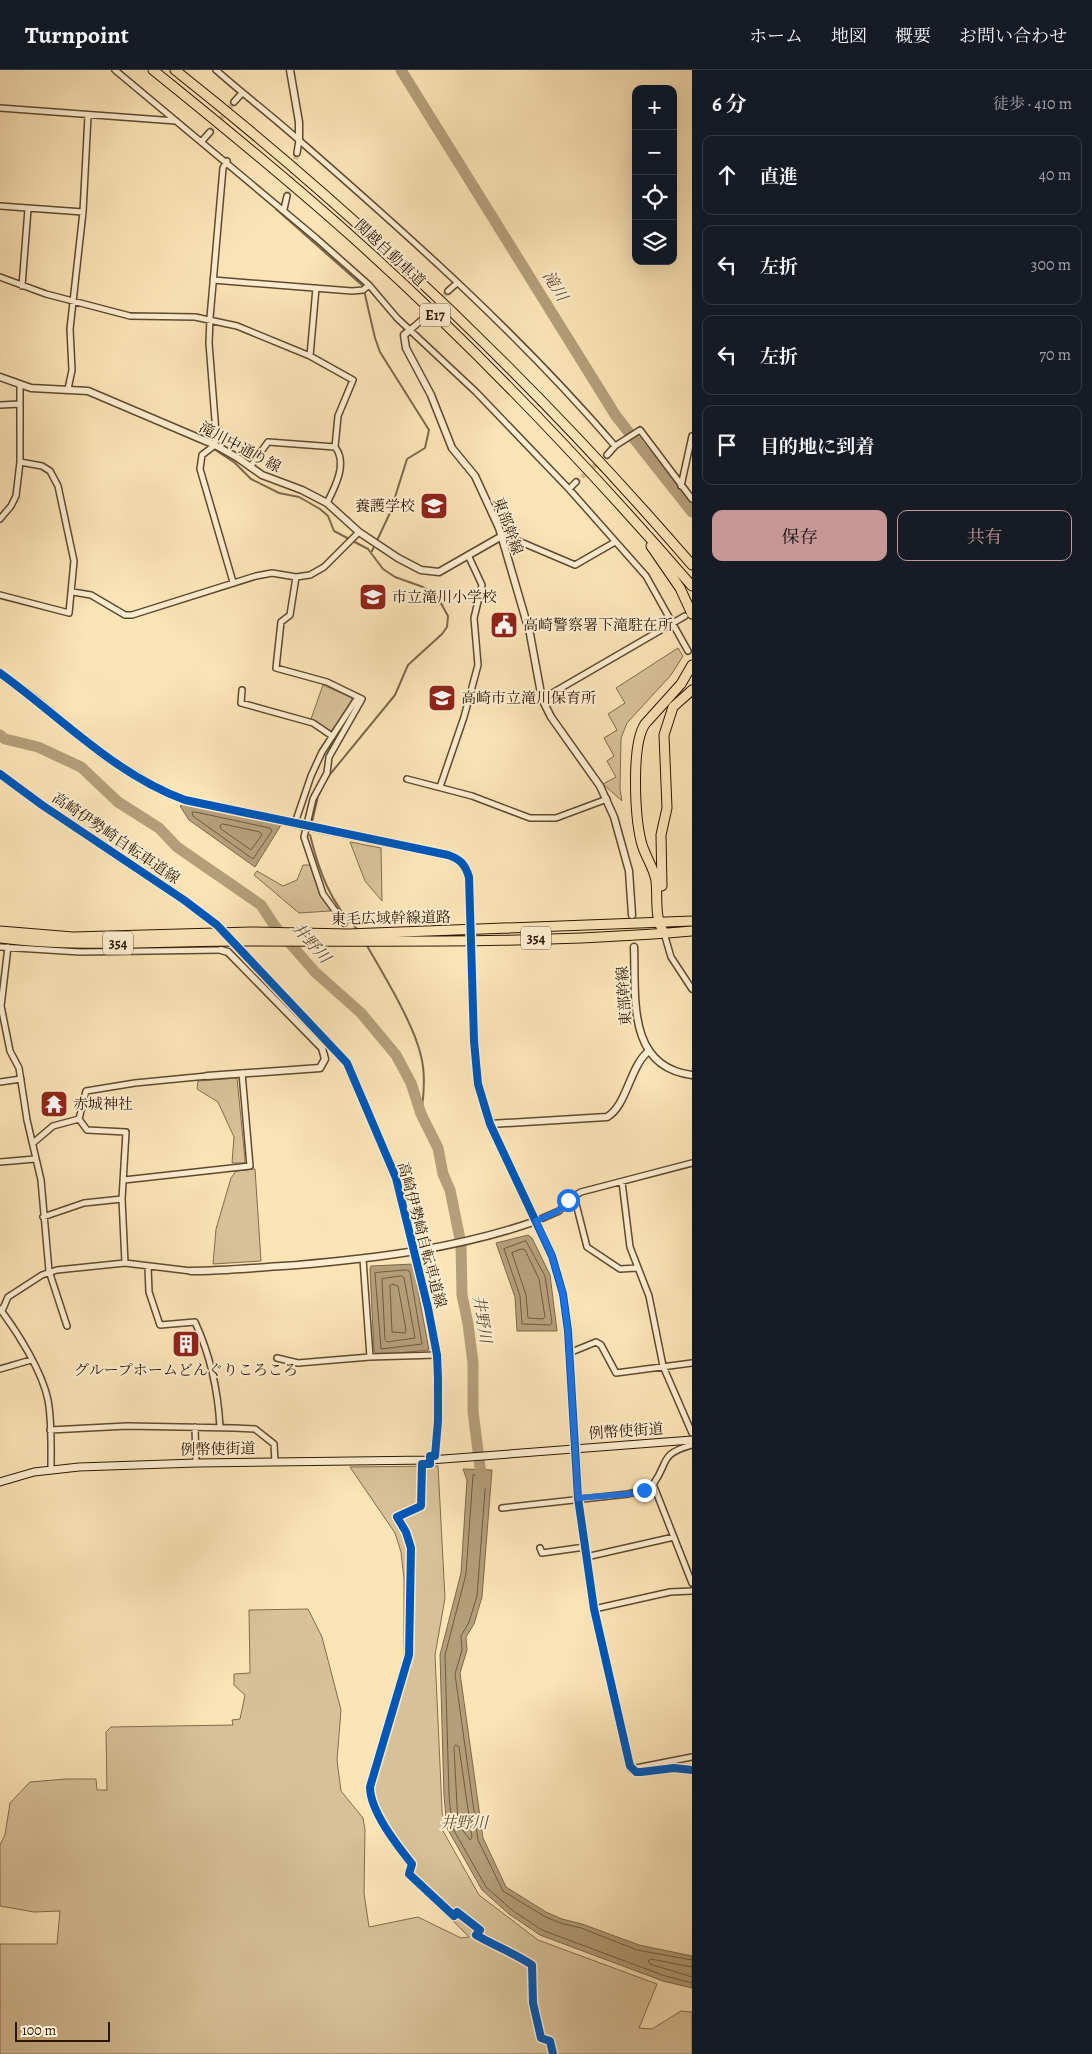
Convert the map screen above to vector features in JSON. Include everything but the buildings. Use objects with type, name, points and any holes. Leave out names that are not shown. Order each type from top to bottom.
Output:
[{"type":"highway","name":"関越自動車道","points":[[153,70],[292,184],[404,285],[512,390],[626,510],[692,586]]},
{"type":"highway","name":"関越自動車道","points":[[176,70],[297,170],[426,286],[522,379],[588,448],[692,565]]},
{"type":"highway","points":[[626,510],[680,588],[688,615]]},
{"type":"highway","points":[[662,927],[655,874],[643,849],[640,835],[636,747],[640,731],[681,684],[692,665]]},
{"type":"highway","points":[[662,927],[661,835],[667,808],[664,735],[673,707],[692,690]]},
{"type":"highway","name":"東毛広域幹線道路","points":[[0,931],[73,937],[228,933],[348,934],[377,937],[471,940],[662,927],[692,921]]},
{"type":"highway","name":"東毛広域幹線道路","points":[[0,938],[74,944],[235,941],[354,942],[377,937],[471,930],[662,927],[692,931]]},
{"type":"main road","name":"例幣使街道","points":[[0,1482],[51,1469],[196,1463],[437,1459],[692,1440]]},
{"type":"street","points":[[115,70],[284,209],[476,392],[569,488],[656,591],[688,651]]},
{"type":"street","points":[[216,70],[242,94],[299,140],[457,283],[571,395],[615,446]]},
{"type":"street","points":[[290,70],[299,122],[297,153]]},
{"type":"street","points":[[234,102],[242,94]]},
{"type":"street","points":[[0,108],[176,121]]},
{"type":"street","points":[[68,389],[72,370],[70,329],[83,212],[88,116]]},
{"type":"street","points":[[202,141],[210,132]]},
{"type":"street","points":[[227,161],[223,168],[210,318],[215,445],[202,455],[200,469],[232,582]]},
{"type":"street","points":[[284,209],[287,196]]},
{"type":"street","points":[[0,206],[83,212]]},
{"type":"street","points":[[22,286],[28,208]]},
{"type":"street","points":[[0,277],[74,302],[130,316],[210,318],[238,326],[310,356],[353,380],[338,416],[335,447],[340,458],[340,470],[327,503]]},
{"type":"street","points":[[213,280],[316,288],[366,288]]},
{"type":"street","points":[[448,291],[457,283]]},
{"type":"street","points":[[310,356],[316,288]]},
{"type":"street","points":[[410,330],[424,318]]},
{"type":"street","name":"東部幹線","points":[[410,330],[404,335],[406,348],[431,396],[452,448],[475,476],[502,536],[530,634],[542,699],[551,717],[600,786],[607,799],[626,853],[632,915]]},
{"type":"street","name":"滝川中通り線","points":[[0,377],[44,390],[68,389],[103,396],[215,445],[262,475],[302,490],[327,503],[359,532],[376,544],[429,572],[439,572],[502,536]]},
{"type":"street","points":[[0,519],[11,506],[16,496],[20,462],[20,384]]},
{"type":"street","points":[[0,405],[20,404]]},
{"type":"street","points":[[607,455],[615,446],[640,430],[661,461],[692,499]]},
{"type":"street","points":[[681,486],[692,436]]},
{"type":"street","points":[[250,467],[268,442],[335,447]]},
{"type":"street","points":[[0,595],[69,613],[73,592],[74,561],[55,477],[42,466],[20,462]]},
{"type":"street","points":[[569,488],[576,482]]},
{"type":"street","points":[[73,592],[91,594],[125,615],[232,582],[272,574],[296,577],[310,576],[324,567],[359,532]]},
{"type":"street","points":[[502,536],[509,537],[575,565],[615,542]]},
{"type":"street","points":[[440,787],[464,717],[478,665],[474,618],[482,585],[468,555]]},
{"type":"street","points":[[296,577],[290,615],[281,622],[276,668],[327,682],[362,699],[329,757],[327,773],[300,825]]},
{"type":"street","points":[[542,699],[688,615]]},
{"type":"street","points":[[0,673],[33,697],[103,755],[164,792],[186,800],[457,858],[464,863],[469,877],[474,1042],[478,1084],[490,1124],[552,1256],[563,1294],[570,1353],[578,1498],[586,1557],[594,1609],[631,1769]]},
{"type":"street","points":[[242,690],[242,703],[313,723],[332,736]]},
{"type":"street","points":[[344,924],[323,894],[300,825],[311,776],[332,736],[358,697]]},
{"type":"street","points":[[407,779],[472,796],[530,818],[556,818],[607,799]]},
{"type":"street","points":[[300,825],[319,825]]},
{"type":"street","points":[[662,927],[670,957],[692,989]]},
{"type":"street","points":[[0,947],[80,952],[221,950],[228,952],[322,1048],[325,1055],[320,1068],[135,1083],[86,1091],[79,1119]]},
{"type":"street","points":[[8,947],[1,1006],[10,1051],[18,1065],[35,1159],[41,1180],[48,1271],[68,1326]]},
{"type":"street","name":"東部幹線","points":[[634,947],[637,1023],[641,1038],[649,1051],[664,1066],[692,1075]]},
{"type":"street","points":[[490,1124],[607,1117],[615,1110],[641,1059],[649,1051]]},
{"type":"street","points":[[124,1180],[250,1166],[242,1073]]},
{"type":"street","points":[[0,1082],[21,1079]]},
{"type":"street","points":[[32,1143],[53,1126],[79,1119]]},
{"type":"street","points":[[79,1119],[87,1130],[126,1132],[122,1199],[125,1262]]},
{"type":"street","points":[[0,1162],[35,1159]]},
{"type":"street","points":[[51,1469],[48,1401],[32,1360],[1,1310],[8,1297],[48,1271],[125,1262],[148,1267],[191,1271],[362,1259],[421,1251],[536,1221],[558,1211],[574,1196],[692,1163]]},
{"type":"street","points":[[622,1182],[630,1247],[649,1296],[663,1366],[692,1433]]},
{"type":"street","points":[[574,1196],[586,1247],[590,1252],[620,1269],[637,1268]]},
{"type":"street","points":[[43,1217],[84,1203],[122,1199]]},
{"type":"street","points":[[362,1259],[370,1357]]},
{"type":"street","points":[[148,1267],[149,1292],[160,1325],[195,1322],[209,1353],[215,1377],[220,1427]]},
{"type":"street","points":[[0,1321],[6,1316]]},
{"type":"street","points":[[570,1353],[596,1342],[601,1345],[616,1373],[692,1363]]},
{"type":"street","points":[[277,1358],[298,1364],[370,1357],[437,1355]]},
{"type":"street","points":[[0,1370],[32,1360]]},
{"type":"street","points":[[50,1430],[127,1426],[255,1429],[274,1444],[276,1462]]},
{"type":"street","points":[[195,1427],[196,1463]]},
{"type":"street","points":[[502,1508],[578,1498],[628,1494],[644,1490],[653,1484],[664,1461],[672,1452],[692,1445]]},
{"type":"street","points":[[653,1484],[692,1583]]},
{"type":"street","points":[[586,1557],[674,1538]]},
{"type":"street","points":[[540,1548],[542,1553],[585,1547]]},
{"type":"street","points":[[594,1609],[670,1592],[692,1591]]},
{"type":"street","points":[[631,1769],[692,1757]]},
{"type":"street","points":[[631,1769],[641,1772],[674,1768],[692,1770]]},
{"type":"shaded area","points":[[678,648],[683,656],[671,675],[627,723],[621,738],[620,789],[622,801],[603,784],[616,777],[607,761],[614,756],[604,738],[617,730],[608,714],[625,703],[616,688]]},
{"type":"shaded area","points":[[323,685],[352,698],[351,705],[334,730],[331,731],[311,719]]},
{"type":"shaded area","points":[[350,842],[381,848],[382,901],[365,881]]},
{"type":"shaded area","points":[[303,865],[312,865],[323,898],[332,910],[299,913],[254,875],[257,871],[283,886],[297,880]]},
{"type":"shaded area","points":[[237,1078],[245,1163],[232,1163],[234,1137],[218,1102],[197,1089],[198,1081]]},
{"type":"shaded area","points":[[255,1169],[261,1261],[213,1264],[216,1229],[231,1178],[236,1171]]},
{"type":"shaded area","points":[[438,1466],[445,1598],[435,1655],[443,1831],[479,1895],[538,1940],[657,1984],[639,2028],[652,2029],[681,2011],[692,2012],[692,2054],[0,2054],[0,1944],[57,1944],[60,1911],[34,1912],[0,1906],[0,1845],[5,1835],[10,1803],[30,1782],[96,1779],[97,1790],[107,1790],[106,1732],[111,1727],[233,1725],[232,1720],[240,1719],[245,1695],[234,1685],[234,1674],[250,1673],[249,1610],[308,1609],[322,1637],[341,1710],[337,1760],[341,1791],[363,1818],[365,1830],[364,1893],[369,1927],[418,1917],[461,1938],[469,1937],[407,1874],[409,1865],[371,1805],[367,1786],[404,1661],[404,1579],[401,1552],[395,1533],[350,1467]]},
{"type":"water","points":[[183,804],[281,825],[255,867],[189,820],[180,806]]},
{"type":"water","points":[[528,1235],[532,1238],[550,1275],[557,1331],[517,1331],[515,1297],[496,1243]]},
{"type":"water","points":[[413,1264],[429,1350],[377,1355],[374,1351],[371,1266]]},
{"type":"water","name":"井野川","points":[[463,1469],[492,1470],[482,1597],[474,1624],[466,1637],[467,1650],[460,1673],[483,1838],[506,1887],[546,1912],[562,1919],[582,1924],[639,1945],[692,1956],[692,1988],[663,1981],[540,1935],[509,1914],[482,1890],[447,1828],[444,1795],[440,1655],[461,1573],[467,1480]]},
{"type":"waterway","name":"滝川","points":[[401,70],[616,416],[692,512]]},
{"type":"waterway","points":[[276,209],[363,286],[380,352],[429,430],[425,448],[407,459],[390,513],[372,551]]},
{"type":"waterway","points":[[214,449],[235,463],[251,479],[279,493],[299,497],[320,509],[328,516],[334,531],[368,549],[383,569],[395,577],[423,587],[437,596],[448,616],[447,627],[442,634],[408,665],[395,695],[327,778],[318,796],[312,822]]},
{"type":"waterway","name":"井野川","points":[[0,735],[5,739],[38,747],[81,767],[118,802],[159,828],[177,847],[261,905],[274,925],[315,972],[361,1013],[396,1055],[411,1083],[421,1114],[438,1148],[443,1174],[450,1190],[461,1244],[462,1295],[473,1363],[473,1411],[482,1483]]},
{"type":"waterway","points":[[310,835],[317,861],[327,886],[340,908],[357,929]]},
{"type":"waterway","points":[[366,944],[397,999],[417,1043],[423,1063],[424,1078],[421,1114]]},
{"type":"tunnel","points":[[210,132],[234,102]]},
{"type":"tunnel","points":[[287,196],[297,153]]},
{"type":"tunnel","points":[[424,318],[448,291]]},
{"type":"tunnel","points":[[576,482],[607,455]]},
{"type":"cycle path","points":[[0,673],[111,760],[159,789],[185,800],[448,855],[456,858],[464,865],[469,877],[474,1041],[478,1084],[490,1124],[552,1256],[563,1294],[568,1331],[578,1498],[594,1609],[630,1766],[636,1772],[674,1768],[692,1770]]},
{"type":"cycle path","name":"高崎伊勢崎自転車道線","points":[[0,774],[42,805],[184,900],[217,925],[347,1063],[396,1178],[428,1308],[437,1355],[438,1379],[438,1421],[435,1456],[430,1456],[430,1464],[422,1464],[421,1506],[397,1517],[406,1532],[411,1548],[409,1655],[370,1787],[371,1796],[385,1827],[412,1864],[409,1874],[454,1916],[457,1912],[480,1930],[476,1935],[532,1965],[533,2003],[541,2038],[550,2041],[553,2054]]},
{"type":"place","name":"養護学校","points":[[434,506]]},
{"type":"place","name":"市立滝川小学校","points":[[373,597]]},
{"type":"place","name":"高崎警察署下滝駐在所","points":[[504,625]]},
{"type":"place","name":"高崎市立滝川保育所","points":[[442,698]]},
{"type":"place","name":"赤城神社","points":[[54,1104]]},
{"type":"place","name":"グループホームどんぐりころころ","points":[[186,1344]]},
{"type":"route","points":[[568,1200],[550,1217],[536,1221],[552,1256],[563,1294],[568,1331],[578,1498],[628,1494],[644,1490]]}]
